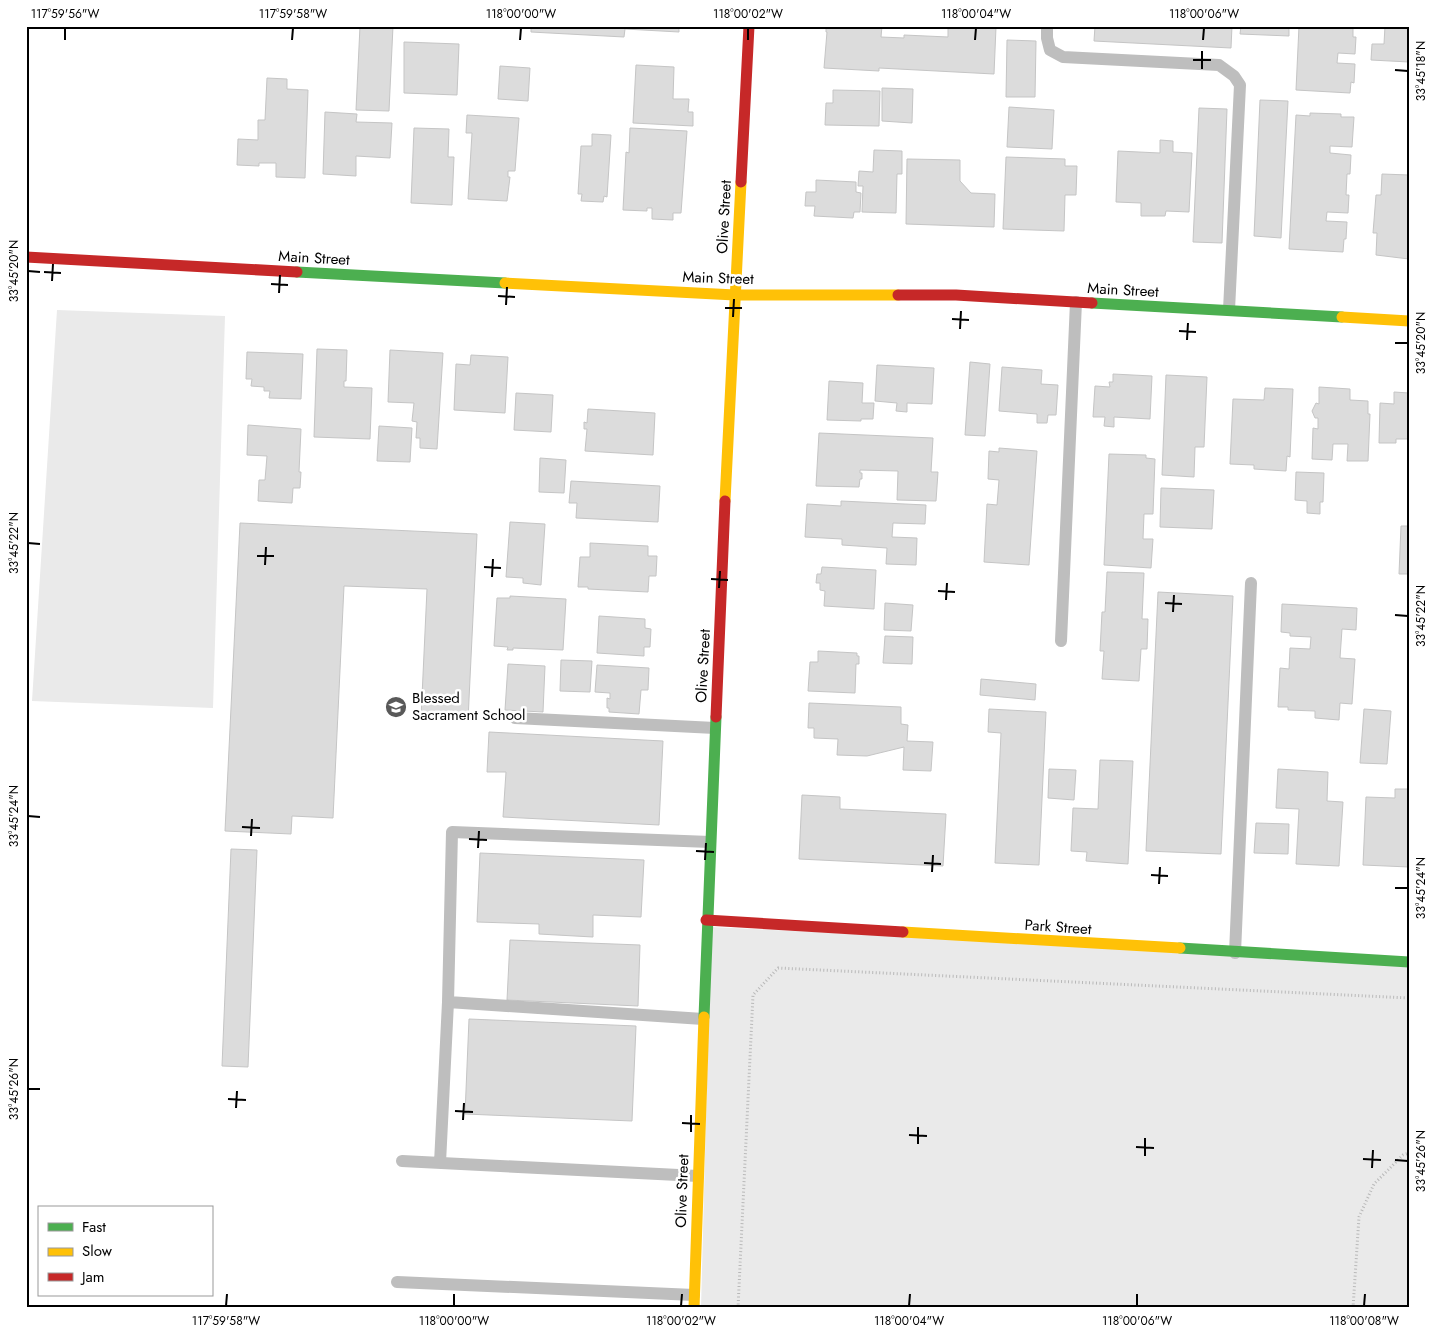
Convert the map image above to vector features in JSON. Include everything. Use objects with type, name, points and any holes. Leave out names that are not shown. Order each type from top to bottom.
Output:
[{"type":"street","name":"Olive Street","points":[[694,1308],[706,920],[749,26]]},
{"type":"street","name":"Main Street","points":[[26,257],[735,295],[956,295],[1409,321]]},
{"type":"street","name":"Park Street","points":[[706,920],[1409,962]]},
{"type":"lane","points":[[1047,26],[1050,50],[1063,57],[1219,65],[1234,76],[1240,86],[1229,310]]},
{"type":"lane","points":[[1062,641],[1076,302]]},
{"type":"lane","points":[[1235,953],[1251,582]]},
{"type":"lane","points":[[515,718],[715,728]]},
{"type":"lane","points":[[440,1163],[448,1002],[452,832],[710,842]]},
{"type":"lane","points":[[448,1002],[703,1019]]},
{"type":"lane","points":[[402,1161],[698,1176]]},
{"type":"lane","points":[[397,1282],[694,1295]]},
{"type":"path","points":[[738,1308],[753,995],[778,968],[1409,998]]},
{"type":"path","points":[[1353,1308],[1359,1217],[1374,1184],[1403,1155],[1409,1154]]},
{"type":"shaded area","points":[[57,310],[225,316],[213,708],[32,701]]},
{"type":"shaded area","points":[[711,927],[1409,961],[1409,1308],[701,1308]]},
{"type":"building","points":[[360,26],[393,26],[389,111],[356,110]]},
{"type":"building","points":[[531,26],[679,26],[679,32],[625,29],[624,37],[531,32]]},
{"type":"building","points":[[826,26],[882,26],[881,37],[904,38],[904,35],[948,37],[948,26],[996,27],[994,74],[879,68],[879,71],[824,68]]},
{"type":"building","points":[[1095,26],[1232,26],[1231,48],[1094,41]]},
{"type":"building","points":[[1241,26],[1289,26],[1289,36],[1240,34]]},
{"type":"building","points":[[1299,26],[1353,27],[1353,37],[1356,37],[1355,54],[1338,53],[1337,63],[1355,64],[1354,83],[1351,82],[1350,93],[1296,90]]},
{"type":"building","points":[[1385,26],[1409,26],[1409,62],[1371,60],[1372,44],[1384,44]]},
{"type":"building","points":[[1007,40],[1036,41],[1035,97],[1006,97]]},
{"type":"building","points":[[404,42],[459,44],[457,95],[404,93]]},
{"type":"building","points":[[636,65],[674,67],[673,99],[689,99],[688,112],[693,112],[693,126],[633,123]]},
{"type":"building","points":[[500,66],[530,68],[528,101],[498,99]]},
{"type":"building","points":[[267,78],[287,79],[287,89],[308,90],[305,178],[276,177],[276,163],[259,163],[259,166],[237,165],[238,139],[258,140],[258,120],[265,120]]},
{"type":"building","points":[[882,88],[913,89],[912,123],[882,121]]},
{"type":"building","points":[[833,90],[880,91],[879,126],[825,125],[826,103],[833,103]]},
{"type":"building","points":[[1260,100],[1288,101],[1281,238],[1254,236]]},
{"type":"building","points":[[1009,107],[1054,110],[1052,149],[1007,147]]},
{"type":"building","points":[[1199,108],[1227,109],[1222,243],[1193,242]]},
{"type":"building","points":[[325,112],[357,114],[356,122],[392,123],[390,158],[356,156],[356,176],[323,174]]},
{"type":"building","points":[[1310,113],[1341,114],[1341,117],[1354,117],[1352,147],[1330,146],[1330,153],[1351,155],[1350,174],[1347,174],[1346,195],[1349,195],[1348,213],[1327,212],[1326,221],[1347,222],[1343,252],[1289,249],[1296,115],[1310,116]]},
{"type":"building","points":[[467,115],[519,118],[515,171],[508,171],[508,177],[510,177],[507,201],[468,199],[472,133],[466,133]]},
{"type":"building","points":[[414,128],[449,129],[448,157],[454,157],[452,205],[411,203]]},
{"type":"building","points":[[630,128],[687,131],[681,213],[673,213],[673,220],[652,219],[652,208],[647,208],[647,211],[623,210],[626,152],[629,153]]},
{"type":"building","points":[[592,134],[611,135],[607,197],[604,196],[603,202],[581,201],[582,194],[578,194],[581,146],[592,146]]},
{"type":"building","points":[[1160,140],[1173,141],[1173,152],[1192,153],[1189,212],[1166,211],[1165,216],[1141,216],[1141,203],[1116,202],[1118,151],[1160,153]]},
{"type":"building","points":[[874,150],[902,151],[902,174],[897,174],[896,213],[862,212],[863,186],[858,186],[859,171],[873,172]]},
{"type":"building","points":[[1006,157],[1065,159],[1065,166],[1077,166],[1076,195],[1065,195],[1064,231],[1003,229]]},
{"type":"building","points":[[907,159],[960,160],[960,181],[971,193],[995,194],[994,227],[906,224]]},
{"type":"building","points":[[1382,174],[1409,175],[1409,259],[1376,255],[1377,233],[1373,233],[1376,195],[1381,195]]},
{"type":"building","points":[[816,180],[856,182],[856,192],[861,193],[860,212],[854,212],[853,218],[814,216],[815,206],[805,206],[806,192],[816,192]]},
{"type":"building","points":[[317,349],[347,350],[346,381],[344,381],[344,387],[372,388],[370,439],[314,437]]},
{"type":"building","points":[[390,350],[443,353],[437,449],[420,448],[420,438],[416,438],[417,422],[412,421],[414,403],[388,402]]},
{"type":"building","points":[[247,352],[303,354],[301,399],[269,398],[270,391],[264,391],[264,387],[251,386],[252,379],[246,379]]},
{"type":"building","points":[[471,355],[508,357],[505,413],[454,410],[456,364],[470,365]]},
{"type":"building","points":[[970,362],[990,364],[985,436],[965,435]]},
{"type":"building","points":[[877,365],[934,368],[932,404],[907,403],[907,412],[896,411],[897,403],[875,401]]},
{"type":"building","points":[[1002,367],[1042,370],[1041,384],[1058,385],[1056,415],[1048,415],[1047,423],[1037,423],[1037,414],[999,411]]},
{"type":"building","points":[[1113,374],[1152,376],[1150,419],[1114,417],[1114,427],[1104,426],[1105,417],[1093,417],[1095,386],[1110,387],[1109,382],[1113,382]]},
{"type":"building","points":[[1166,375],[1207,377],[1204,447],[1195,447],[1194,477],[1162,475]]},
{"type":"building","points":[[829,381],[863,383],[862,403],[874,403],[873,419],[861,419],[861,421],[827,420]]},
{"type":"building","points":[[1319,387],[1350,389],[1350,400],[1368,401],[1368,414],[1370,414],[1368,461],[1347,461],[1348,444],[1333,444],[1332,460],[1312,459],[1313,428],[1318,429],[1318,418],[1315,418],[1312,411],[1316,403],[1319,404]]},
{"type":"building","points":[[1265,388],[1293,389],[1290,457],[1287,456],[1286,471],[1254,469],[1254,465],[1230,464],[1233,399],[1264,400]]},
{"type":"building","points":[[1394,392],[1409,393],[1409,439],[1396,439],[1396,443],[1379,443],[1380,403],[1394,404]]},
{"type":"building","points":[[516,393],[553,395],[551,432],[514,430]]},
{"type":"building","points":[[588,409],[655,413],[653,455],[585,451],[587,429],[584,429],[584,422],[587,423]]},
{"type":"building","points":[[248,425],[301,429],[300,488],[293,488],[292,503],[258,501],[259,480],[265,480],[267,456],[247,455]]},
{"type":"building","points":[[379,426],[412,428],[410,462],[377,461]]},
{"type":"building","points":[[819,433],[933,438],[931,472],[938,472],[936,501],[897,500],[898,471],[860,470],[862,479],[860,479],[859,487],[816,486]]},
{"type":"building","points":[[999,448],[1037,451],[1029,565],[984,562],[987,504],[997,505],[999,480],[988,479],[989,451],[999,452]]},
{"type":"building","points":[[1109,454],[1146,455],[1146,458],[1155,459],[1153,514],[1144,514],[1143,539],[1153,539],[1151,568],[1104,565]]},
{"type":"building","points":[[540,458],[566,460],[564,493],[539,492]]},
{"type":"building","points":[[1296,472],[1324,473],[1323,502],[1320,502],[1320,514],[1307,513],[1307,501],[1295,500]]},
{"type":"building","points":[[571,481],[660,486],[658,522],[576,518],[577,503],[569,503]]},
{"type":"building","points":[[1161,488],[1214,490],[1212,529],[1160,527]]},
{"type":"building","points":[[841,501],[926,505],[925,524],[893,523],[892,537],[917,538],[916,565],[886,564],[887,548],[842,545],[842,539],[805,537],[807,504],[841,506]]},
{"type":"building","points":[[510,522],[545,524],[541,585],[523,583],[523,578],[506,577]]},
{"type":"building","points":[[240,523],[477,534],[468,720],[421,718],[427,589],[344,586],[333,818],[292,816],[291,834],[225,831]]},
{"type":"building","points":[[1401,526],[1409,526],[1409,574],[1399,574]]},
{"type":"building","points":[[590,543],[648,546],[648,556],[657,556],[656,576],[649,576],[648,592],[578,587],[580,557],[590,557]]},
{"type":"building","points":[[822,567],[876,570],[874,609],[824,606],[825,591],[820,590],[820,583],[816,583],[817,574],[821,574]]},
{"type":"building","points":[[1107,572],[1144,573],[1142,619],[1148,619],[1147,649],[1141,649],[1139,681],[1102,679],[1104,651],[1100,651],[1102,612],[1105,612]]},
{"type":"building","points":[[1158,592],[1233,596],[1221,854],[1146,851]]},
{"type":"building","points":[[510,596],[566,599],[563,650],[513,648],[513,650],[507,650],[508,647],[494,646],[497,598],[510,598]]},
{"type":"building","points":[[885,603],[913,605],[911,631],[884,630]]},
{"type":"building","points":[[1282,604],[1357,608],[1356,630],[1342,629],[1340,658],[1355,659],[1352,704],[1340,703],[1339,720],[1315,718],[1315,711],[1288,710],[1288,707],[1278,707],[1280,668],[1289,669],[1290,648],[1310,649],[1311,637],[1290,636],[1290,633],[1281,632]]},
{"type":"building","points":[[599,616],[645,619],[645,628],[651,629],[650,647],[644,647],[644,656],[597,653]]},
{"type":"building","points":[[885,636],[913,637],[912,664],[883,663]]},
{"type":"building","points":[[818,651],[857,653],[859,664],[856,664],[855,693],[808,691],[810,662],[818,662]]},
{"type":"building","points":[[561,660],[592,661],[590,692],[560,691]]},
{"type":"building","points":[[508,664],[545,666],[543,712],[505,710]]},
{"type":"building","points":[[597,665],[649,668],[648,690],[641,690],[639,714],[609,712],[607,698],[610,699],[610,693],[595,692]]},
{"type":"building","points":[[981,679],[1036,684],[1035,700],[980,695]]},
{"type":"building","points":[[809,703],[901,707],[901,724],[908,725],[907,741],[933,742],[931,771],[903,770],[904,747],[867,756],[837,755],[838,739],[814,738],[814,728],[808,728]]},
{"type":"building","points":[[989,709],[1046,712],[1039,865],[995,863],[1001,733],[988,732]]},
{"type":"building","points":[[1364,709],[1391,711],[1387,764],[1360,763]]},
{"type":"building","points":[[489,732],[663,741],[659,825],[503,817],[506,772],[487,772]]},
{"type":"building","points":[[1100,760],[1133,761],[1128,864],[1086,861],[1087,852],[1071,851],[1073,808],[1098,809]]},
{"type":"building","points":[[1049,769],[1076,770],[1074,800],[1048,798]]},
{"type":"building","points":[[1278,769],[1328,772],[1327,801],[1343,802],[1339,866],[1296,864],[1299,809],[1276,808]]},
{"type":"building","points":[[1395,789],[1409,789],[1409,867],[1363,865],[1366,797],[1395,798]]},
{"type":"building","points":[[802,795],[840,797],[840,809],[946,814],[943,866],[799,859]]},
{"type":"building","points":[[1256,823],[1289,824],[1288,854],[1254,853]]},
{"type":"building","points":[[231,849],[257,850],[248,1067],[222,1066]]},
{"type":"building","points":[[480,853],[644,860],[641,917],[593,915],[593,937],[539,934],[539,924],[477,922]]},
{"type":"building","points":[[510,940],[640,945],[638,1006],[507,1000]]},
{"type":"building","points":[[469,1019],[636,1026],[632,1121],[465,1114]]},
{"type":"traffic: fast","points":[[297,272],[505,283]]},
{"type":"traffic: fast","points":[[1092,303],[1342,317]]},
{"type":"traffic: fast","points":[[704,1017],[716,717]]},
{"type":"traffic: fast","points":[[1180,948],[1409,962]]},
{"type":"traffic: slow","points":[[725,501],[741,182]]},
{"type":"traffic: slow","points":[[505,283],[735,295],[898,295]]},
{"type":"traffic: slow","points":[[1342,317],[1409,321]]},
{"type":"traffic: slow","points":[[903,932],[1180,948]]},
{"type":"traffic: slow","points":[[694,1308],[704,1017]]},
{"type":"traffic: jam","points":[[741,182],[749,26]]},
{"type":"traffic: jam","points":[[26,257],[297,272]]},
{"type":"traffic: jam","points":[[898,295],[956,295],[1092,303]]},
{"type":"traffic: jam","points":[[716,717],[725,501]]},
{"type":"traffic: jam","points":[[706,920],[903,932]]},
{"type":"place","name":"Blessed Sacrament School","points":[[396,707]]}]
